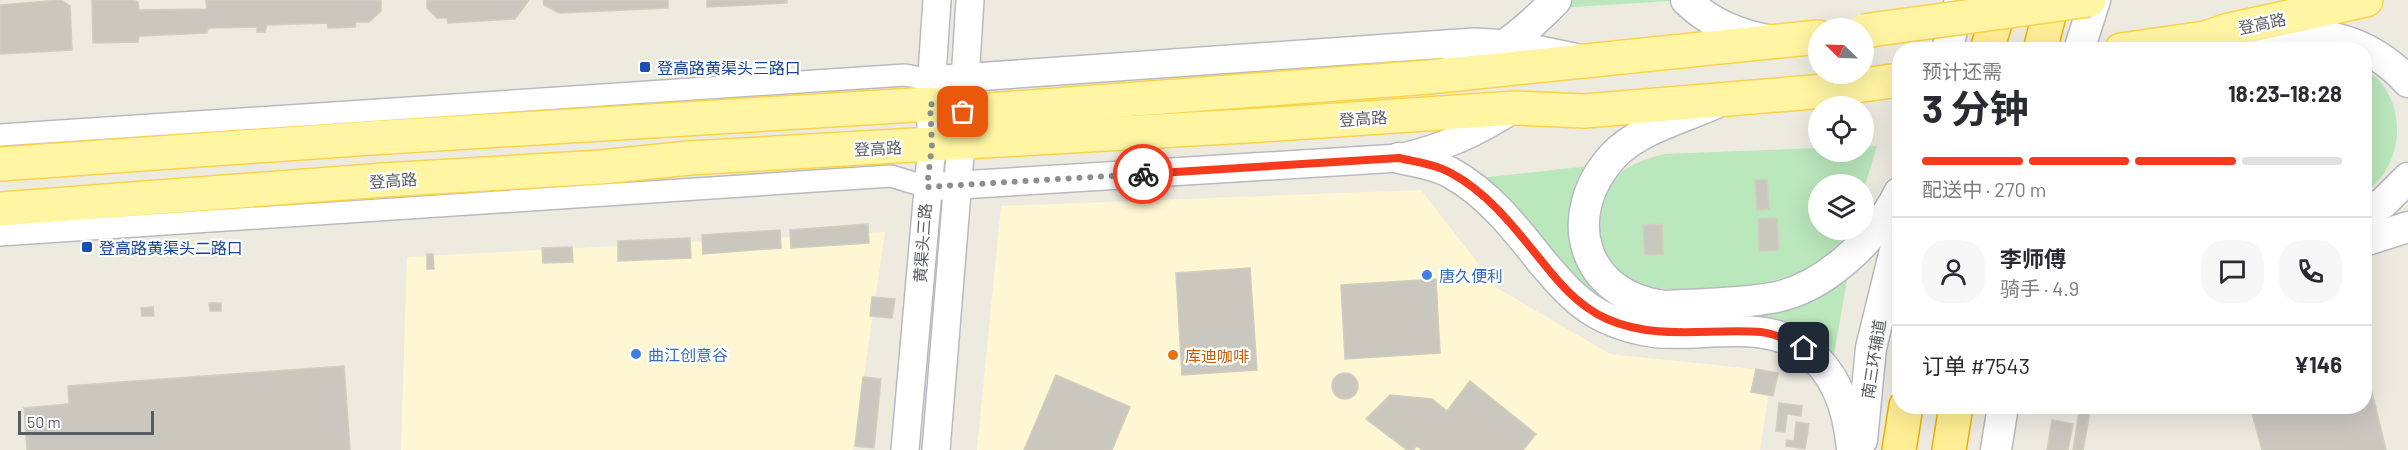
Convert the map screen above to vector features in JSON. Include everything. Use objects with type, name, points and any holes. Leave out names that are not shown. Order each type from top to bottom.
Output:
[{"type":"highway","points":[[1989,42],[2002,0]]},
{"type":"highway","points":[[2042,42],[2054,0]]},
{"type":"highway","points":[[1899,450],[1905,414]]},
{"type":"highway","points":[[1949,450],[1955,414]]},
{"type":"main road","points":[[1429,77],[1467,66],[1506,44],[1525,30],[1556,0]]},
{"type":"main road","points":[[1686,0],[1703,16],[1723,27],[1742,35],[1770,40]]},
{"type":"main road","points":[[1949,42],[1960,0]]},
{"type":"main road","points":[[1874,29],[2089,0]]},
{"type":"main road","points":[[2082,42],[2095,0]]},
{"type":"main road","name":"登高路","points":[[2169,42],[2217,34],[2366,0]]},
{"type":"main road","points":[[2217,34],[2321,34],[2351,42]]},
{"type":"main road","name":"登高路","points":[[0,209],[384,180],[601,167],[952,133],[1429,77],[1808,38]]},
{"type":"main road","points":[[2372,53],[2386,61],[2408,82]]},
{"type":"main road","name":"登高路","points":[[952,133],[1515,108],[1584,111],[1813,92],[1892,81]]},
{"type":"main road","name":"登高路","points":[[0,164],[371,138],[930,92],[952,133]]},
{"type":"main road","points":[[1727,98],[1648,131],[1627,143],[1598,175],[1587,196],[1583,218],[1583,239],[1590,258],[1601,275],[1615,287],[1647,304],[1664,306],[1772,298],[1801,288],[1824,276],[1863,244],[1892,207]]},
{"type":"main road","points":[[1399,158],[1430,164],[1451,173],[1487,199],[1506,217],[1570,295],[1606,318],[1655,332],[1763,332],[1783,337],[1804,348],[1822,364],[1842,399],[1846,408],[1852,450]]},
{"type":"main road","points":[[2372,209],[2383,203],[2408,178]]},
{"type":"main road","points":[[2372,238],[2408,227]]},
{"type":"main road","name":"南三环辅道","points":[[1860,450],[1871,348],[1892,262]]},
{"type":"main road","points":[[1996,450],[2002,414]]},
{"type":"street","points":[[930,92],[937,0]]},
{"type":"street","name":"黄渠头三路","points":[[905,450],[927,187],[952,133],[965,78],[970,0]]},
{"type":"street","points":[[930,92],[965,78],[1474,42],[1506,44],[1593,59]]},
{"type":"street","points":[[0,135],[905,75],[930,92]]},
{"type":"street","points":[[0,235],[891,176],[927,187],[1399,158],[1426,152],[1461,139],[1515,108]]},
{"type":"street","name":"黄渠头三路","points":[[936,450],[957,185],[952,133]]},
{"type":"shaded area","points":[[1421,190],[1497,288],[1610,354],[1772,371],[1760,450],[977,450],[1001,206]]},
{"type":"shaded area","name":"曲江创意谷","points":[[885,232],[853,450],[401,450],[407,257]]},
{"type":"green space","points":[[1565,0],[1670,0],[1671,1],[1557,8]]},
{"type":"green space","points":[[2372,75],[2389,95],[2395,112],[2397,130],[2395,148],[2389,165],[2372,186]]},
{"type":"green space","points":[[1808,148],[1808,162],[1872,162],[1868,174],[1808,174],[1808,240],[1842,240],[1813,265],[1798,273],[1763,283],[1690,290],[1647,286],[1632,281],[1618,271],[1608,259],[1599,229],[1604,198],[1622,172],[1642,161],[1664,154]]},
{"type":"green space","points":[[1590,166],[1575,196],[1622,307],[1848,275],[1833,360],[1667,324],[1592,301],[1479,178]]},
{"type":"building","points":[[61,0],[70,6],[72,50],[0,54],[0,5]]},
{"type":"building","points":[[92,0],[133,0],[138,2],[139,10],[207,9],[206,0],[381,0],[381,11],[369,22],[356,22],[355,27],[328,28],[327,23],[267,25],[265,32],[257,32],[257,27],[208,28],[207,33],[139,36],[138,42],[93,43]]},
{"type":"building","points":[[427,0],[529,0],[515,19],[448,23],[447,18],[437,18],[427,8]]},
{"type":"building","points":[[543,0],[668,0],[668,8],[559,13],[544,5]]},
{"type":"building","points":[[707,0],[787,0],[787,3],[707,7]]},
{"type":"building","points":[[1755,180],[1767,180],[1769,209],[1757,210]]},
{"type":"building","points":[[1777,218],[1779,250],[1759,251],[1758,219]]},
{"type":"building","points":[[868,224],[869,243],[791,248],[790,230]]},
{"type":"building","points":[[1662,224],[1663,254],[1645,255],[1643,225]]},
{"type":"building","points":[[780,230],[781,248],[703,254],[702,235]]},
{"type":"building","points":[[690,238],[691,258],[618,261],[618,241]]},
{"type":"building","points":[[572,247],[573,262],[543,263],[542,248]]},
{"type":"building","points":[[427,254],[433,254],[434,269],[427,269]]},
{"type":"building","points":[[1250,268],[1257,370],[1182,375],[1176,273]]},
{"type":"building","points":[[1436,279],[1440,353],[1345,359],[1341,285]]},
{"type":"building","points":[[872,297],[895,299],[892,318],[870,316]]},
{"type":"building","points":[[209,303],[221,303],[221,311],[210,311]]},
{"type":"building","points":[[153,307],[154,316],[142,316],[141,308]]},
{"type":"building","points":[[344,366],[350,450],[27,450],[24,408],[69,404],[68,386]]},
{"type":"building","points":[[1756,369],[1778,373],[1773,396],[1751,392]]},
{"type":"building","points":[[1345,373],[1354,377],[1358,386],[1354,395],[1345,399],[1336,395],[1332,386],[1336,377]]},
{"type":"building","points":[[1056,375],[1130,407],[1112,450],[1024,450]]},
{"type":"building","points":[[863,377],[881,379],[874,448],[855,446]]},
{"type":"building","points":[[1470,381],[1536,434],[1523,450],[1422,450],[1417,446],[1413,450],[1407,450],[1366,419],[1390,395],[1432,399],[1447,411]]},
{"type":"building","points":[[2372,392],[2386,450],[2262,450],[2252,414],[2372,414]]},
{"type":"building","points":[[1779,403],[1802,406],[1801,416],[1787,414],[1785,432],[1776,431]]},
{"type":"building","points":[[2079,414],[2090,414],[2083,450],[2073,450]]},
{"type":"building","points":[[2052,420],[2073,424],[2068,450],[2047,450]]},
{"type":"building","points":[[1796,422],[1809,424],[1805,449],[1786,446],[1787,440],[1794,441]]},
{"type":"way so far","points":[[963,112],[930,104],[932,145],[927,187],[1143,174]]},
{"type":"place","name":"登高路黄渠头三路口","points":[[645,67]]},
{"type":"place","name":"登高路黄渠头二路口","points":[[87,247]]},
{"type":"place","name":"唐久便利","points":[[1427,275]]},
{"type":"place","name":"曲江创意谷","points":[[636,354]]},
{"type":"place","name":"库迪咖啡","points":[[1173,355]]},
{"type":"route","points":[[1143,174],[1399,158],[1430,164],[1451,173],[1487,199],[1506,217],[1570,295],[1606,318],[1655,332],[1763,332],[1783,337],[1804,348]]}]
